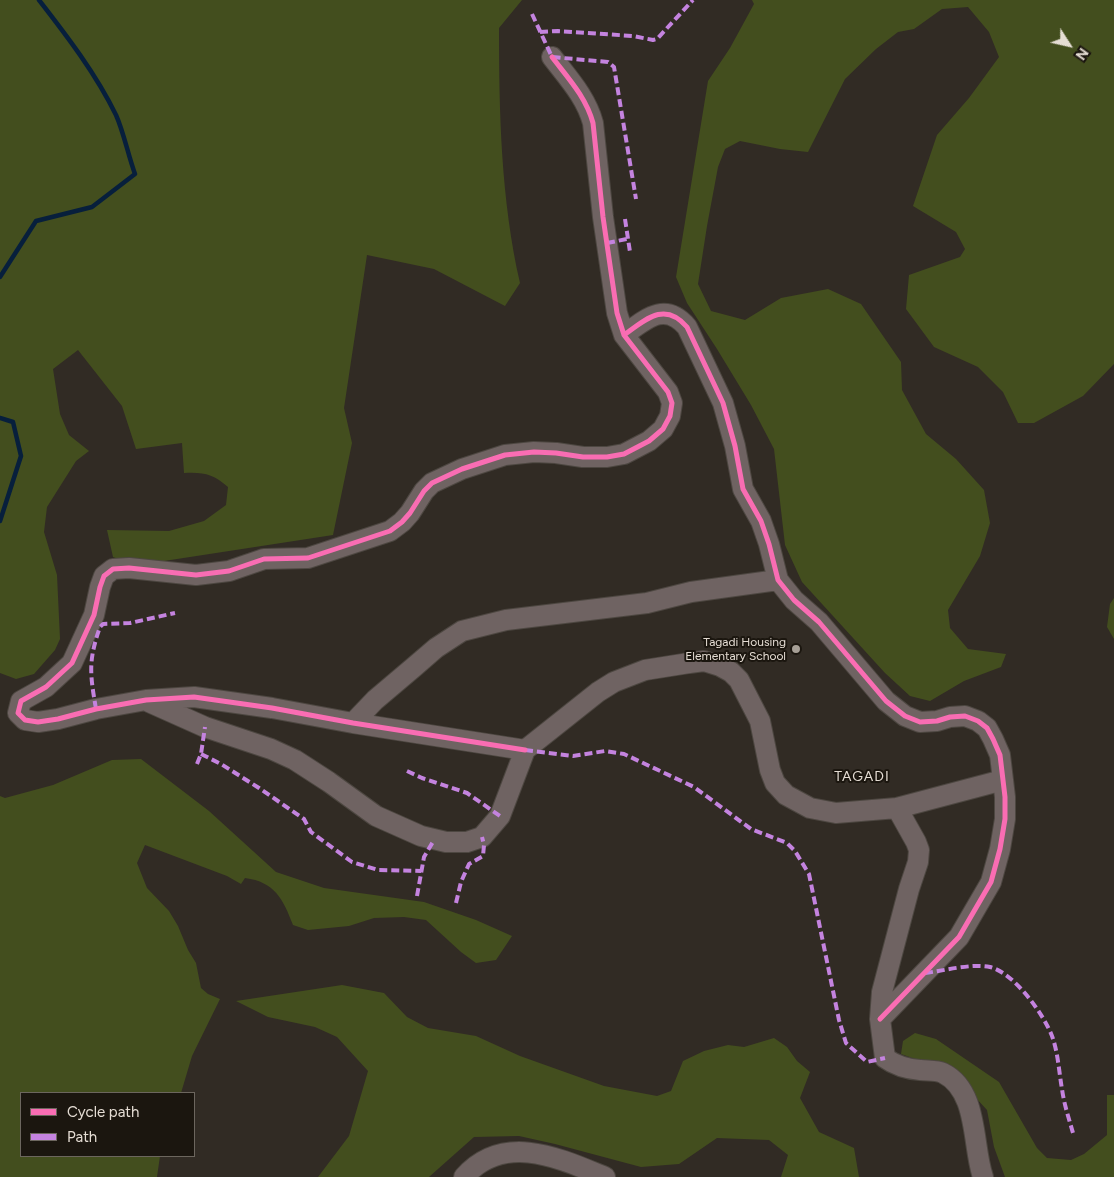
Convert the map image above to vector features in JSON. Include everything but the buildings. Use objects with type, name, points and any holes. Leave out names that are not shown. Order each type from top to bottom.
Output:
[{"type":"street","points":[[525,750],[194,697],[146,700],[38,722],[25,720],[18,713],[21,701],[46,687],[72,663],[94,615],[104,576],[113,569],[129,568],[196,575],[229,571],[264,559],[308,558],[390,531],[410,513],[432,482],[487,460],[505,455],[534,452],[584,457],[607,457],[624,454],[649,441],[663,429],[670,416],[672,403],[663,383],[624,335],[614,300],[593,123],[590,112],[582,96],[552,57]]},
{"type":"street","points":[[624,335],[638,325],[663,313],[679,318],[687,327],[723,403],[735,446],[743,489],[761,522],[778,580],[794,600],[819,622],[886,701],[905,716],[920,722],[965,716],[978,721],[987,728],[1000,755],[1005,797],[1005,819],[1000,849],[991,882],[959,937],[880,1019]]},
{"type":"street","points":[[352,723],[393,684],[436,648],[462,631],[506,620],[647,602],[691,592],[778,580]]},
{"type":"street","points":[[146,700],[205,726],[271,749],[295,760],[376,816],[421,836],[446,842],[467,842],[482,838],[500,816],[525,750],[598,692],[614,682],[644,670],[704,662],[720,666],[731,672],[738,680],[760,721],[770,770],[775,783],[786,795],[810,808],[836,813],[897,808],[1003,780]]},
{"type":"street","points":[[897,808],[916,842],[918,862],[882,992],[880,1019],[885,1058],[896,1066],[943,1073],[953,1081],[962,1092],[969,1109],[983,1177]]},
{"type":"street","points":[[464,1177],[474,1166],[498,1154],[530,1152],[562,1159],[604,1177]]},
{"type":"green space","points":[[0,0],[522,0],[499,28],[502,156],[509,220],[520,283],[505,306],[434,269],[367,255],[344,408],[352,443],[333,535],[151,563],[129,563],[113,557],[107,530],[169,531],[204,521],[226,505],[228,487],[218,479],[208,475],[184,473],[182,443],[136,449],[122,406],[78,350],[53,369],[60,414],[69,435],[89,451],[76,461],[47,507],[44,532],[57,575],[60,639],[55,650],[34,674],[16,679],[0,673]]},
{"type":"green space","points":[[752,0],[1114,0],[1114,364],[1083,396],[1034,423],[1018,423],[1003,392],[978,367],[934,347],[906,309],[909,275],[960,257],[965,249],[956,232],[913,206],[937,135],[969,98],[999,57],[989,32],[968,7],[942,9],[914,29],[898,32],[876,49],[845,79],[808,152],[780,149],[740,141],[725,149],[718,167],[698,284],[711,311],[745,320],[781,298],[828,289],[861,304],[901,362],[902,390],[926,434],[956,459],[984,490],[990,523],[980,556],[948,610],[950,628],[968,649],[1006,654],[1001,667],[964,681],[930,701],[910,696],[885,673],[802,582],[785,545],[774,449],[751,405],[687,303],[676,277],[708,81],[730,48],[754,4]]},
{"type":"green space","points":[[1114,598],[1114,639],[1107,627],[1110,604]]},
{"type":"green space","points":[[141,759],[209,811],[276,872],[324,888],[424,902],[476,920],[512,936],[496,960],[476,963],[426,920],[404,917],[374,918],[349,926],[308,930],[293,925],[286,907],[276,893],[264,883],[245,878],[241,884],[227,876],[145,845],[137,863],[147,888],[169,911],[178,926],[188,950],[196,963],[201,988],[208,994],[220,999],[192,1056],[181,1092],[20,1092],[20,1157],[160,1157],[157,1177],[0,1177],[0,796],[5,798],[53,785],[112,760]]},
{"type":"green space","points":[[342,985],[384,993],[407,1017],[428,1028],[476,1036],[520,1056],[604,1086],[657,1096],[671,1091],[683,1061],[704,1051],[728,1045],[744,1047],[774,1038],[787,1047],[797,1061],[810,1072],[800,1098],[819,1132],[854,1148],[859,1177],[781,1177],[788,1155],[769,1140],[717,1138],[679,1164],[641,1167],[519,1136],[474,1137],[429,1177],[318,1177],[349,1136],[368,1071],[337,1037],[315,1027],[268,1017],[236,1001]]},
{"type":"green space","points":[[915,1033],[936,1039],[999,1082],[1037,1148],[1047,1158],[1071,1160],[1084,1154],[1107,1135],[1107,1095],[1114,1095],[1114,1177],[1005,1177],[994,1147],[987,1110],[952,1072],[901,1054],[903,1041]]},
{"type":"waterway","points":[[0,277],[36,221],[92,207],[135,174],[119,122],[108,100],[60,27],[39,0]]},
{"type":"waterway","points":[[0,418],[13,422],[21,456],[0,521]]},
{"type":"marked path","points":[[540,32],[558,31],[633,36],[653,40],[657,39],[693,0]]},
{"type":"marked path","points":[[532,14],[552,57],[608,62],[614,67],[636,199]]},
{"type":"marked path","points":[[625,219],[630,252]]},
{"type":"marked path","points":[[607,243],[627,239]]},
{"type":"marked path","points":[[96,709],[91,668],[93,649],[100,627],[103,624],[130,623],[175,613]]},
{"type":"marked path","points":[[197,764],[201,754],[205,727]]},
{"type":"marked path","points":[[525,750],[573,756],[605,751],[624,754],[694,787],[751,829],[787,843],[795,851],[809,874],[839,1020],[846,1043],[867,1062],[885,1058]]},
{"type":"marked path","points":[[201,754],[221,764],[304,819],[311,832],[352,862],[378,870],[421,871]]},
{"type":"marked path","points":[[407,771],[467,793],[500,816]]},
{"type":"marked path","points":[[456,903],[461,882],[469,864],[483,856],[484,845],[482,837]]},
{"type":"marked path","points":[[417,896],[424,857],[434,840]]},
{"type":"marked path","points":[[925,973],[983,966],[999,971],[1018,985],[1042,1016],[1052,1036],[1064,1100],[1073,1133]]},
{"type":"cycle path","points":[[525,750],[194,697],[146,700],[38,722],[25,720],[18,713],[21,701],[46,687],[72,663],[94,615],[104,576],[113,569],[129,568],[196,575],[229,571],[264,559],[308,558],[390,531],[410,513],[424,491],[432,483],[462,469],[505,455],[534,452],[583,457],[607,457],[624,454],[649,441],[663,429],[670,416],[672,403],[668,392],[624,335],[617,313],[603,217],[593,123],[581,96],[552,57]]},
{"type":"cycle path","points":[[624,335],[640,323],[656,315],[663,314],[679,319],[687,327],[723,403],[735,446],[743,489],[761,521],[778,580],[794,600],[819,622],[886,701],[905,716],[920,722],[965,716],[978,721],[987,728],[1000,755],[1005,797],[1005,819],[1000,849],[991,882],[959,937],[880,1019]]},
{"type":"place","name":"Tagadi Housing Elementary School","points":[[796,649]]},
{"type":"district","name":"TAGADI","points":[[862,777]]}]
